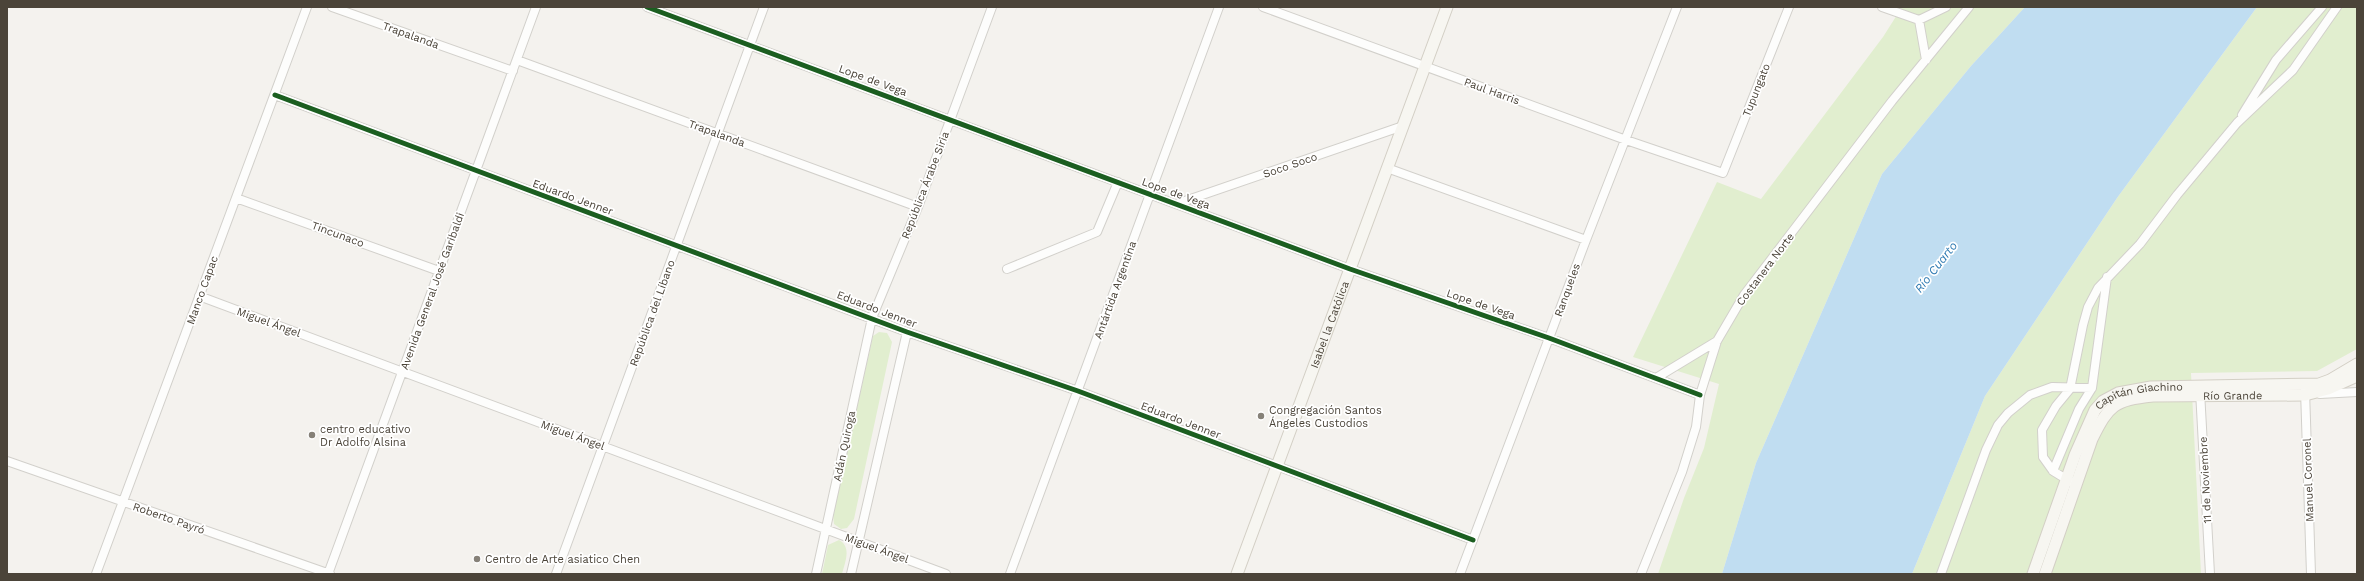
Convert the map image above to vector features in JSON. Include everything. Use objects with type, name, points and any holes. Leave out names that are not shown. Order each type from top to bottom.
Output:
[{"type":"main road","name":"Isabel la Católica","points":[[1237,574],[1447,7]]},
{"type":"main road","points":[[2305,390],[2330,380],[2357,364]]},
{"type":"main road","points":[[2305,390],[2328,389],[2357,376]]},
{"type":"main road","name":"Capitán Giachino","points":[[2045,574],[2088,425],[2103,401],[2129,389],[2200,390]]},
{"type":"main road","name":"Río Grande","points":[[2111,408],[2135,398],[2200,390],[2305,390]]},
{"type":"main road","name":"Capitán Giachino","points":[[2033,574],[2071,482],[2092,439],[2111,408]]},
{"type":"street","name":"Manco Capac","points":[[96,574],[308,7]]},
{"type":"street","name":"Trapalanda","points":[[332,7],[512,71]]},
{"type":"street","name":"Avenida General José Garibaldi","points":[[329,574],[536,7]]},
{"type":"street","name":"Lope de Vega","points":[[647,7],[1350,269],[1549,338],[1700,395]]},
{"type":"street","name":"República del Líbano","points":[[556,574],[719,134],[764,7]]},
{"type":"street","name":"República Árabe Siria","points":[[872,318],[918,207],[992,7]]},
{"type":"street","name":"Antártida Argentina","points":[[1010,574],[1219,7]]},
{"type":"street","name":"Paul Harris","points":[[1263,7],[1626,140],[1723,173]]},
{"type":"street","name":"Ranqueles","points":[[1460,574],[1586,240],[1677,7]]},
{"type":"street","name":"Tupungato","points":[[1723,173],[1789,7]]},
{"type":"street","points":[[1882,7],[1919,20],[1946,7]]},
{"type":"street","name":"Costanera Norte","points":[[1641,574],[1682,472],[1696,426],[1700,395],[1717,341],[1744,295],[1892,101],[1969,7]]},
{"type":"street","points":[[2237,124],[2276,60],[2322,7]]},
{"type":"street","points":[[2071,482],[2053,471],[2043,457],[2042,430],[2056,406],[2070,389],[2088,307],[2098,288],[2140,244],[2177,195],[2237,124],[2293,70],[2337,7]]},
{"type":"street","points":[[1919,20],[1926,60]]},
{"type":"street","name":"Trapalanda","points":[[517,60],[918,207]]},
{"type":"street","name":"Eduardo Jenner","points":[[275,95],[476,172],[907,332],[1078,391],[1276,467],[1473,540]]},
{"type":"street","name":"Soco Soco","points":[[1176,204],[1403,126]]},
{"type":"street","points":[[1387,168],[1586,240]]},
{"type":"street","points":[[1007,269],[1097,232],[1118,182]]},
{"type":"street","name":"Tincunaco","points":[[236,198],[439,271]]},
{"type":"street","points":[[2053,471],[2079,409],[2092,388],[2107,277]]},
{"type":"street","name":"Miguel Ángel","points":[[200,296],[946,574]]},
{"type":"street","name":"Adán Quiroga","points":[[816,574],[872,318]]},
{"type":"street","points":[[851,574],[907,332]]},
{"type":"street","points":[[1656,378],[1717,341]]},
{"type":"street","points":[[1940,574],[1986,450],[1998,425],[2008,413],[2030,395],[2052,387],[2070,389],[2092,388]]},
{"type":"street","name":"11 de Noviembre","points":[[2200,390],[2210,574]]},
{"type":"street","name":"Río Grande","points":[[2305,390],[2357,392]]},
{"type":"street","name":"Manuel Coronel","points":[[2305,390],[2311,574]]},
{"type":"street","name":"Roberto Payró","points":[[7,461],[329,574]]},
{"type":"green space","points":[[1902,7],[2025,7],[1971,66],[1882,174],[1756,463],[1722,574],[1658,574],[1684,498],[1704,448],[1719,384],[1633,357],[1717,182],[1761,199],[1883,37]]},
{"type":"green space","points":[[2257,7],[2357,7],[2357,349],[2317,371],[2191,373],[2201,574],[1912,574],[1985,396],[2117,198]]},
{"type":"green space","points":[[879,332],[887,333],[892,342],[854,519],[847,528],[841,529],[834,524],[833,515],[873,336]]},
{"type":"green space","points":[[839,540],[843,543],[846,551],[846,560],[842,574],[822,574],[828,545]]},
{"type":"water","name":"Río Cuarto","points":[[2025,7],[2257,7],[2117,198],[1985,396],[1912,574],[1722,574],[1756,463],[1882,174],[1971,66]]},
{"type":"cycle path","points":[[647,7],[1350,269],[1549,338],[1700,395]]},
{"type":"cycle path","points":[[275,95],[907,332],[1078,391],[1473,540]]},
{"type":"place","name":"Congregación Santos Ángeles Custodios","points":[[1261,416]]},
{"type":"place","name":"centro educativo Dr Adolfo Alsina","points":[[312,435]]},
{"type":"place","name":"Centro de Arte asiatico Chen","points":[[477,559]]}]
